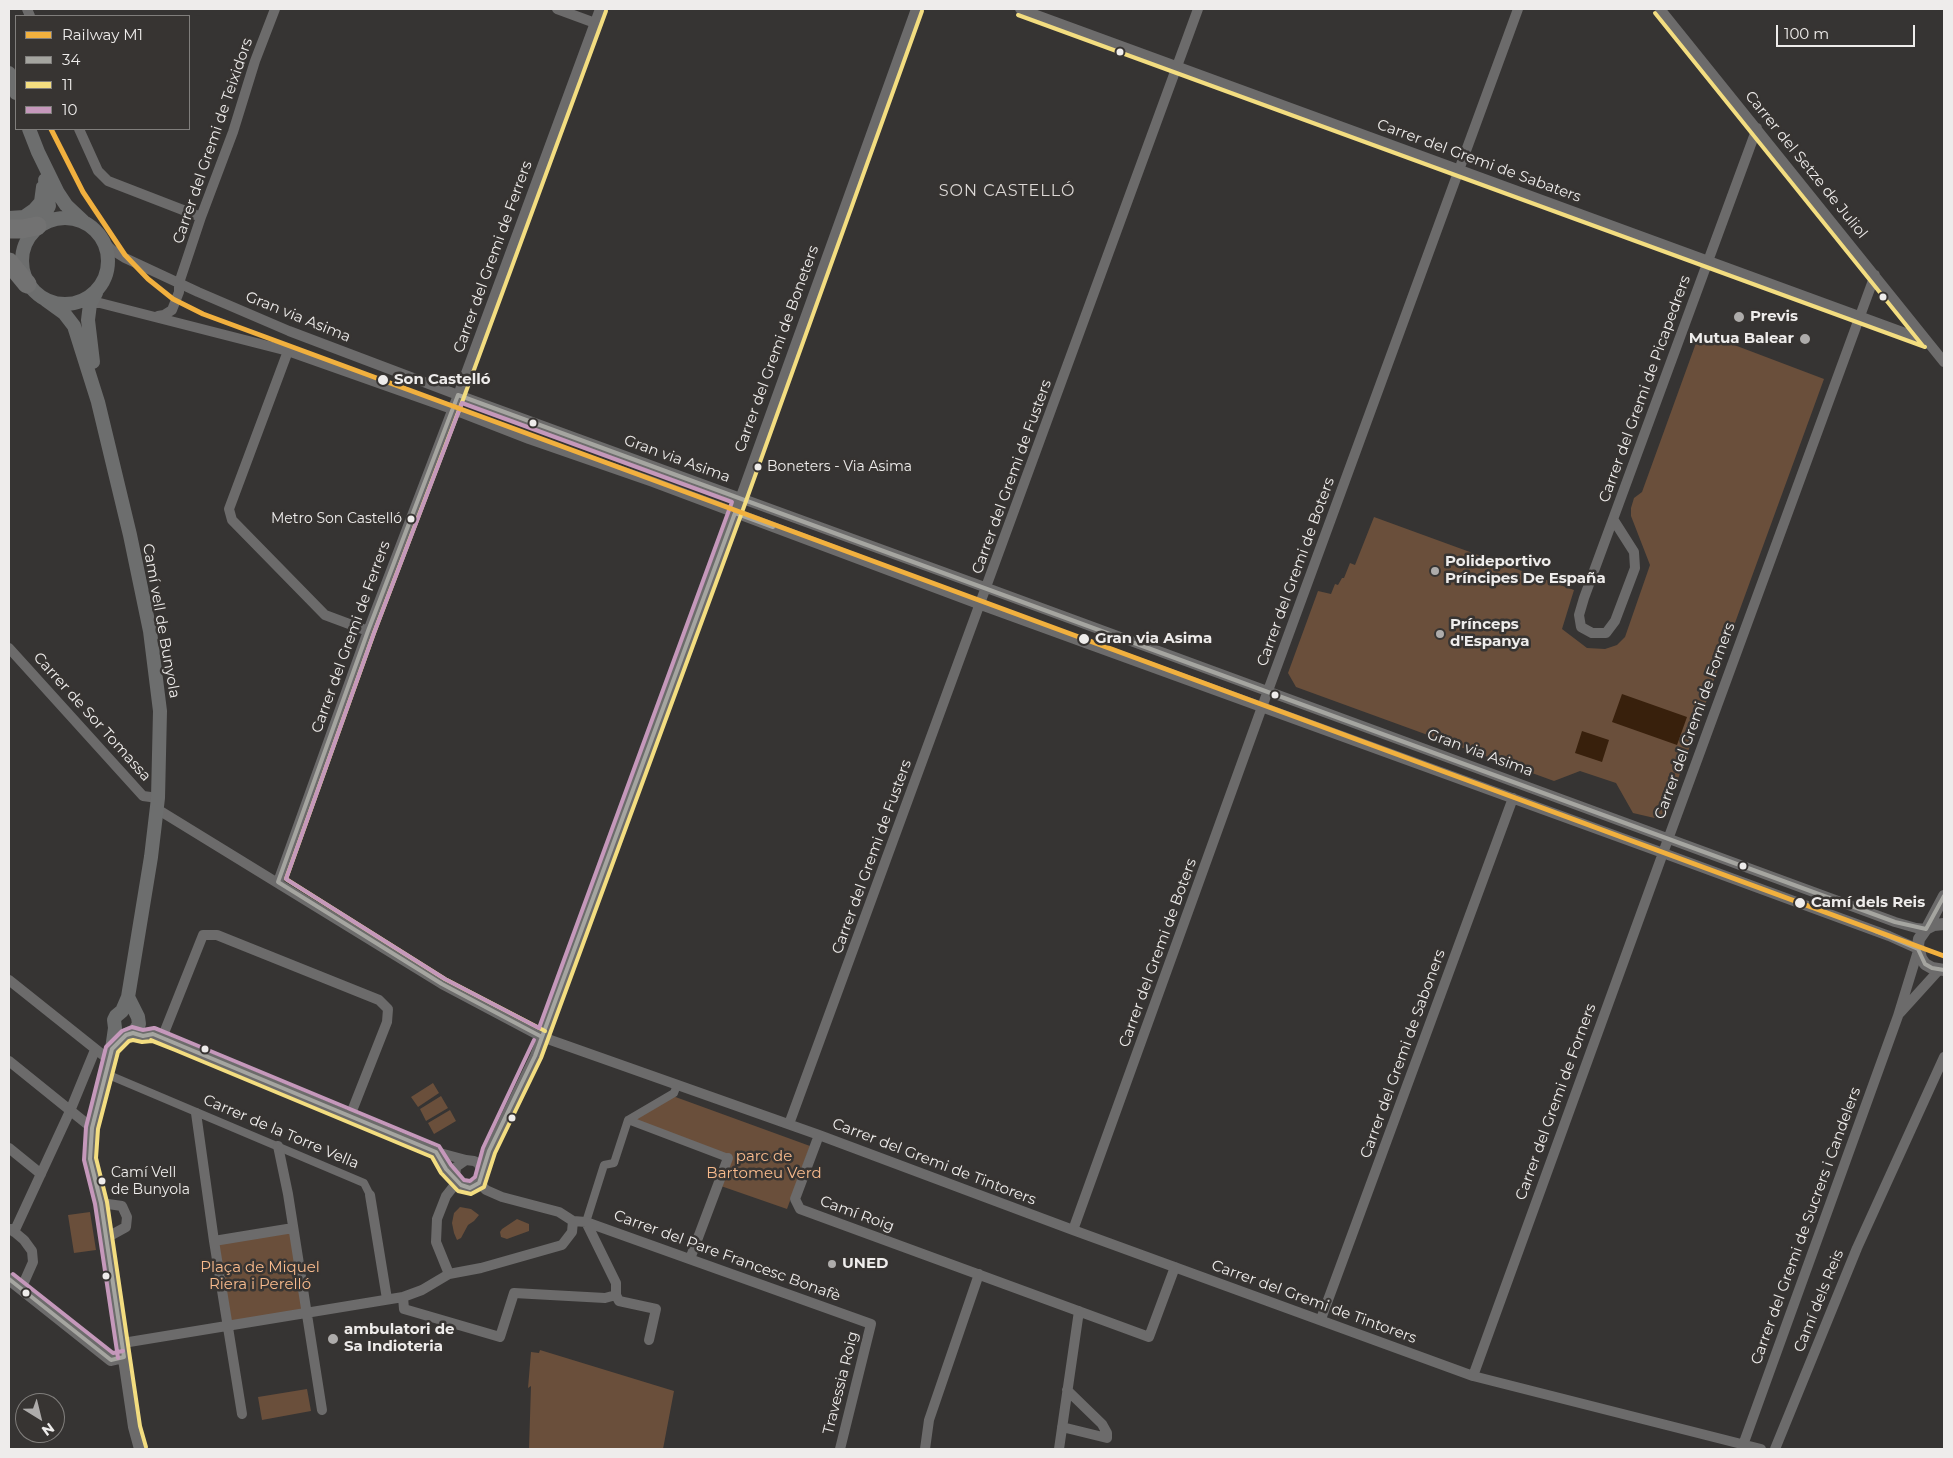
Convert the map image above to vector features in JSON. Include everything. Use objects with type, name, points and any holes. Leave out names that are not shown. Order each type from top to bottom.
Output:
[{"type":"highway","points":[[9,229],[38,228]]},
{"type":"main road","points":[[9,73],[15,91]]},
{"type":"main road","points":[[29,130],[58,193],[66,205],[96,231],[104,242],[109,256],[106,278],[89,299],[88,330],[96,375],[98,402]]},
{"type":"main road","points":[[38,152],[49,196],[49,206],[38,228],[24,246],[20,272],[35,293],[64,313],[74,326],[98,402]]},
{"type":"main road","points":[[9,218],[24,217],[38,207],[43,191],[43,173]]},
{"type":"main road","points":[[38,228],[50,220],[65,218],[78,219],[86,223]]},
{"type":"main road","points":[[46,300],[64,305],[89,299]]},
{"type":"main road","name":"Camí vell de Bunyola","points":[[98,402],[130,535],[150,631],[160,711],[158,804],[128,998],[131,1013]]},
{"type":"main road","points":[[110,1054],[125,1032],[139,1024],[131,1013],[116,1016],[125,1032]]},
{"type":"street","name":"Carrer del Gremi de Teixidors","points":[[157,316],[167,314],[173,308],[179,292],[179,283],[201,216],[233,132],[255,62],[275,9]]},
{"type":"street","points":[[557,9],[595,23]]},
{"type":"street","name":"Carrer del Gremi de Ferrers","points":[[278,882],[368,631],[458,395],[600,9]]},
{"type":"street","name":"Carrer del Gremi de Boneters","points":[[489,1151],[535,1056],[735,512],[916,9]]},
{"type":"street","name":"Carrer del Gremi de Sabaters","points":[[1020,9],[1927,341]]},
{"type":"street","name":"Carrer del Gremi de Fusters","points":[[789,1124],[981,605],[1198,9]]},
{"type":"street","name":"Carrer del Gremi de Boters","points":[[1073,1230],[1262,707],[1518,9]]},
{"type":"street","name":"Carrer del Setze de Juliol","points":[[1660,9],[1944,362]]},
{"type":"street","name":"Carrer del Gremi de Picapedrers","points":[[1613,519],[1634,552],[1635,568],[1615,621],[1606,633],[1592,632],[1581,627],[1579,615],[1584,598],[1613,519],[1757,128]]},
{"type":"street","points":[[79,130],[98,171],[108,181],[201,216]]},
{"type":"street","name":"Gran via Asima","points":[[104,242],[112,250],[129,260],[289,332],[1895,922],[1927,929]]},
{"type":"street","points":[[9,250],[16,258],[20,272]]},
{"type":"street","name":"Carrer del Gremi de Forners","points":[[1473,1376],[1859,316],[1876,276]]},
{"type":"street","name":"Gran via Asima","points":[[89,299],[288,351],[452,409],[529,439],[735,512],[981,605],[1663,852],[1898,940],[1918,950]]},
{"type":"street","points":[[288,351],[229,509],[232,520],[325,616],[368,631]]},
{"type":"street","name":"Carrer de Sor Tomassa","points":[[9,648],[143,796],[158,804]]},
{"type":"street","name":"Carrer del Gremi de Saboners","points":[[1321,1319],[1513,798]]},
{"type":"street","name":"Carrer del Gremi de Tintorers","points":[[158,804],[278,882],[442,984],[542,1037],[819,1134],[1073,1230],[1473,1376],[1708,1434],[1743,1445]]},
{"type":"street","points":[[1942,970],[1925,964],[1918,950],[1919,939],[1927,929],[1944,896]]},
{"type":"street","points":[[1927,929],[1934,925],[1944,924]]},
{"type":"street","points":[[157,1036],[204,935],[217,935],[379,1000],[388,1009],[387,1022],[350,1116]]},
{"type":"street","name":"Carrer del Gremi de Sucrers i Candelers","points":[[1743,1445],[1898,1016],[1918,950]]},
{"type":"street","name":"Carrer del Gremi de Sucrers i Candelers","points":[[1898,1016],[1942,970]]},
{"type":"street","points":[[9,980],[95,1050],[110,1054],[92,1128],[90,1159],[101,1203],[134,1427],[140,1449]]},
{"type":"street","points":[[131,1013],[157,1036],[436,1152],[478,1163],[482,1172]]},
{"type":"street","points":[[125,1032],[143,1036],[157,1036]]},
{"type":"street","points":[[21,1289],[33,1262],[32,1251],[12,1229],[41,1174],[95,1050]]},
{"type":"street","name":"Camí dels Reis","points":[[1775,1449],[1857,1248],[1944,1056]]},
{"type":"street","points":[[9,1061],[92,1128]]},
{"type":"street","name":"Carrer de la Torre Vella","points":[[104,1073],[364,1183],[370,1195],[387,1299]]},
{"type":"street","points":[[649,1340],[656,1310],[619,1301],[616,1295],[616,1283],[586,1222],[604,1165],[614,1163],[628,1120],[674,1093],[677,1085]]},
{"type":"street","points":[[196,1113],[214,1241],[242,1414]]},
{"type":"street","points":[[628,1120],[728,1158],[690,1259]]},
{"type":"street","name":"Camí Roig","points":[[819,1134],[795,1199],[800,1209],[1149,1337],[1175,1267]]},
{"type":"street","points":[[278,1146],[288,1194],[322,1410]]},
{"type":"street","points":[[9,1148],[41,1174]]},
{"type":"street","points":[[436,1152],[456,1181],[470,1188],[479,1183],[489,1151]]},
{"type":"street","points":[[449,1274],[436,1242],[437,1219],[446,1196],[456,1181],[456,1167],[489,1151]]},
{"type":"street","points":[[123,1343],[403,1297],[422,1290],[449,1274],[481,1268],[562,1244],[572,1232],[573,1221],[559,1212],[502,1197],[486,1190],[479,1183]]},
{"type":"street","points":[[101,1203],[122,1206],[127,1217],[126,1227],[106,1238]]},
{"type":"street","name":"Carrer del Pare Francesc Bonafè","points":[[573,1221],[586,1222],[871,1324]]},
{"type":"street","points":[[214,1241],[293,1228]]},
{"type":"street","points":[[925,1449],[929,1420],[979,1274]]},
{"type":"street","points":[[9,1279],[111,1360],[124,1357]]},
{"type":"street","points":[[403,1297],[404,1309],[500,1337],[514,1292],[605,1298],[616,1295]]},
{"type":"street","points":[[1059,1449],[1079,1311]]},
{"type":"street","name":"Travessia Roig","points":[[840,1449],[871,1324]]},
{"type":"street","points":[[1062,1428],[1107,1438],[1107,1432],[1102,1424],[1067,1390]]},
{"type":"street","points":[[1743,1445],[1761,1449]]},
{"type":"green space","name":"Polideportivo Príncipes De España","points":[[1700,332],[1824,379],[1663,820],[1633,813],[1616,783],[1580,771],[1554,781],[1296,687],[1288,673],[1318,591],[1331,594],[1335,584],[1338,585],[1342,578],[1344,578],[1350,563],[1355,565],[1374,517],[1574,590],[1562,629],[1587,648],[1605,649],[1617,645],[1625,637],[1650,565],[1631,516],[1631,508],[1634,498],[1642,492]]},
{"type":"green space","points":[[433,1083],[439,1093],[418,1107],[411,1097]]},
{"type":"green space","name":"parc de Bartomeu Verd","points":[[670,1095],[810,1146],[787,1209],[718,1185],[728,1159],[628,1120]]},
{"type":"green space","points":[[441,1096],[448,1108],[426,1121],[420,1109]]},
{"type":"green space","points":[[450,1110],[456,1121],[434,1134],[428,1123]]},
{"type":"green space","points":[[460,1207],[471,1209],[479,1215],[468,1225],[461,1238],[457,1240],[452,1223],[454,1213]]},
{"type":"green space","points":[[90,1212],[96,1250],[74,1253],[68,1215]]},
{"type":"green space","points":[[517,1219],[529,1224],[529,1231],[507,1239],[501,1237],[500,1232],[502,1229]]},
{"type":"green space","name":"Plaça de Miquel Riera i Perelló","points":[[293,1228],[306,1312],[228,1325],[214,1241]]},
{"type":"green space","points":[[540,1350],[674,1391],[663,1449],[529,1449],[531,1386],[528,1388],[531,1352],[539,1353]]},
{"type":"green space","points":[[307,1389],[311,1411],[262,1420],[258,1397]]},
{"type":"shaded area","points":[[1622,694],[1687,717],[1677,745],[1612,722]]},
{"type":"shaded area","points":[[1582,731],[1609,740],[1602,762],[1575,753]]},
{"type":"rail line","name":"M1","points":[[52,130],[83,192],[125,255],[148,279],[173,299],[203,314],[1944,956]]},
{"type":"transit line","name":"11","points":[[545,1031],[445,979],[286,879],[374,633],[464,397],[606,11]]},
{"type":"transit line","name":"11","points":[[151,1040],[432,1157],[441,1173],[458,1191],[471,1194],[484,1187],[495,1153],[541,1058],[741,515],[922,11]]},
{"type":"transit line","name":"11","points":[[1655,13],[1923,346]]},
{"type":"transit line","name":"11","points":[[1018,15],[1925,347]]},
{"type":"transit line","name":"34","points":[[542,1037],[442,984],[278,882],[368,631],[458,395],[1895,922],[1926,929],[1944,896]]},
{"type":"transit line","name":"10","points":[[462,403],[732,502],[539,1028],[445,979],[286,879],[374,633],[462,403]]},
{"type":"transit line","name":"34","points":[[153,1034],[436,1152],[446,1169],[461,1185],[470,1188],[479,1183],[489,1151],[535,1056],[735,513],[773,527]]},
{"type":"transit line","name":"34","points":[[1875,931],[1918,949],[1925,964],[1932,968],[1944,970]]},
{"type":"transit line","name":"10","points":[[118,1358],[95,1204],[84,1160],[86,1127],[106,1047],[122,1031],[132,1027],[143,1030],[154,1028],[179,1038]]},
{"type":"transit line","name":"10","points":[[155,1028],[439,1146],[451,1165],[464,1180],[470,1181],[475,1177],[483,1148],[534,1040]]},
{"type":"transit line","name":"34","points":[[124,1357],[101,1203],[90,1159],[92,1128],[112,1049],[126,1035],[133,1033],[143,1036],[153,1034],[177,1044]]},
{"type":"transit line","name":"11","points":[[146,1447],[140,1426],[107,1202],[96,1158],[98,1129],[118,1052],[129,1041],[133,1040],[142,1042],[152,1041],[175,1050]]},
{"type":"transit line","name":"10","points":[[13,1274],[113,1353],[123,1351]]},
{"type":"transit line","name":"34","points":[[9,1279],[111,1360],[124,1357]]},
{"type":"place","name":"Previs","points":[[1739,317]]},
{"type":"place","name":"Mutua Balear","points":[[1805,339]]},
{"type":"place","name":"Son Castelló","points":[[383,380]]},
{"type":"place","name":"Boneters - Via Asima","points":[[758,467]]},
{"type":"place","name":"Metro Son Castelló","points":[[411,519]]},
{"type":"place","name":"Polideportivo Príncipes De España","points":[[1435,571]]},
{"type":"place","name":"Prínceps d'Espanya","points":[[1440,634]]},
{"type":"place","name":"Gran via Asima","points":[[1084,639]]},
{"type":"place","name":"Camí dels Reis","points":[[1800,903]]},
{"type":"place","name":"Camí Vell de Bunyola","points":[[102,1181]]},
{"type":"place","name":"UNED","points":[[832,1264]]},
{"type":"place","name":"ambulatori de Sa Indioteria","points":[[333,1339]]},
{"type":"district","name":"SON CASTELLÓ","points":[[1007,191]]}]
